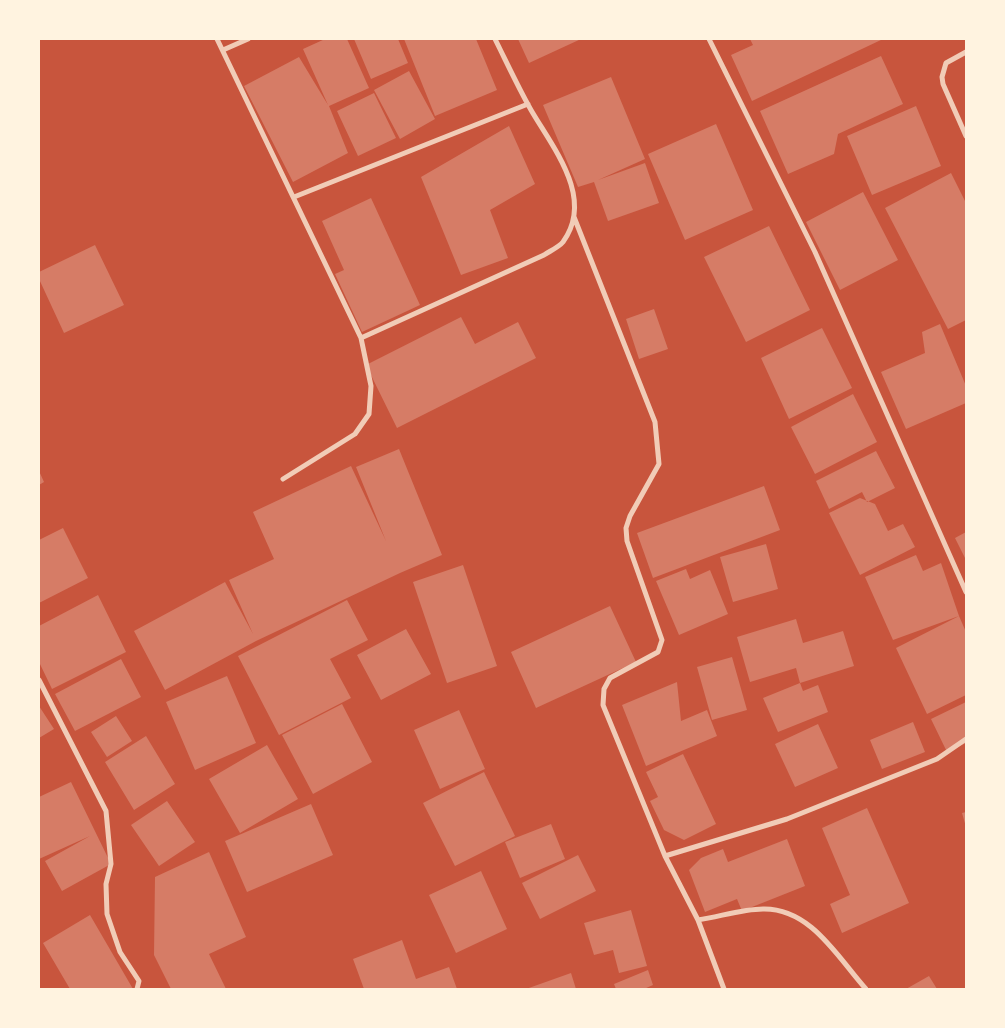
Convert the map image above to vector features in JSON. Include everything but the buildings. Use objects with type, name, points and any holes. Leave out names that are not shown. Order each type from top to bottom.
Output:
[{"type":"street","points":[[217,39],[360,338],[371,386],[369,414],[355,434],[284,479]]},
{"type":"street","points":[[223,50],[248,39]]},
{"type":"street","points":[[495,39],[528,104],[570,177],[574,198],[574,217],[655,422],[659,464],[630,516],[626,528],[627,541],[662,640],[658,652],[610,678],[604,689],[603,705],[665,856],[698,920],[724,989]]},
{"type":"street","points":[[709,39],[816,252],[966,592]]},
{"type":"street","points":[[966,52],[946,63],[942,77],[943,84],[966,136]]},
{"type":"street","points":[[294,197],[528,104]]},
{"type":"street","points":[[360,338],[544,255],[562,242],[574,217]]},
{"type":"street","points":[[39,680],[106,811],[111,864],[106,884],[107,914],[120,952],[139,981],[137,989]]},
{"type":"street","points":[[665,856],[787,819],[937,759],[966,738]]},
{"type":"street","points":[[698,920],[764,909],[795,916],[814,928],[866,989]]}]
